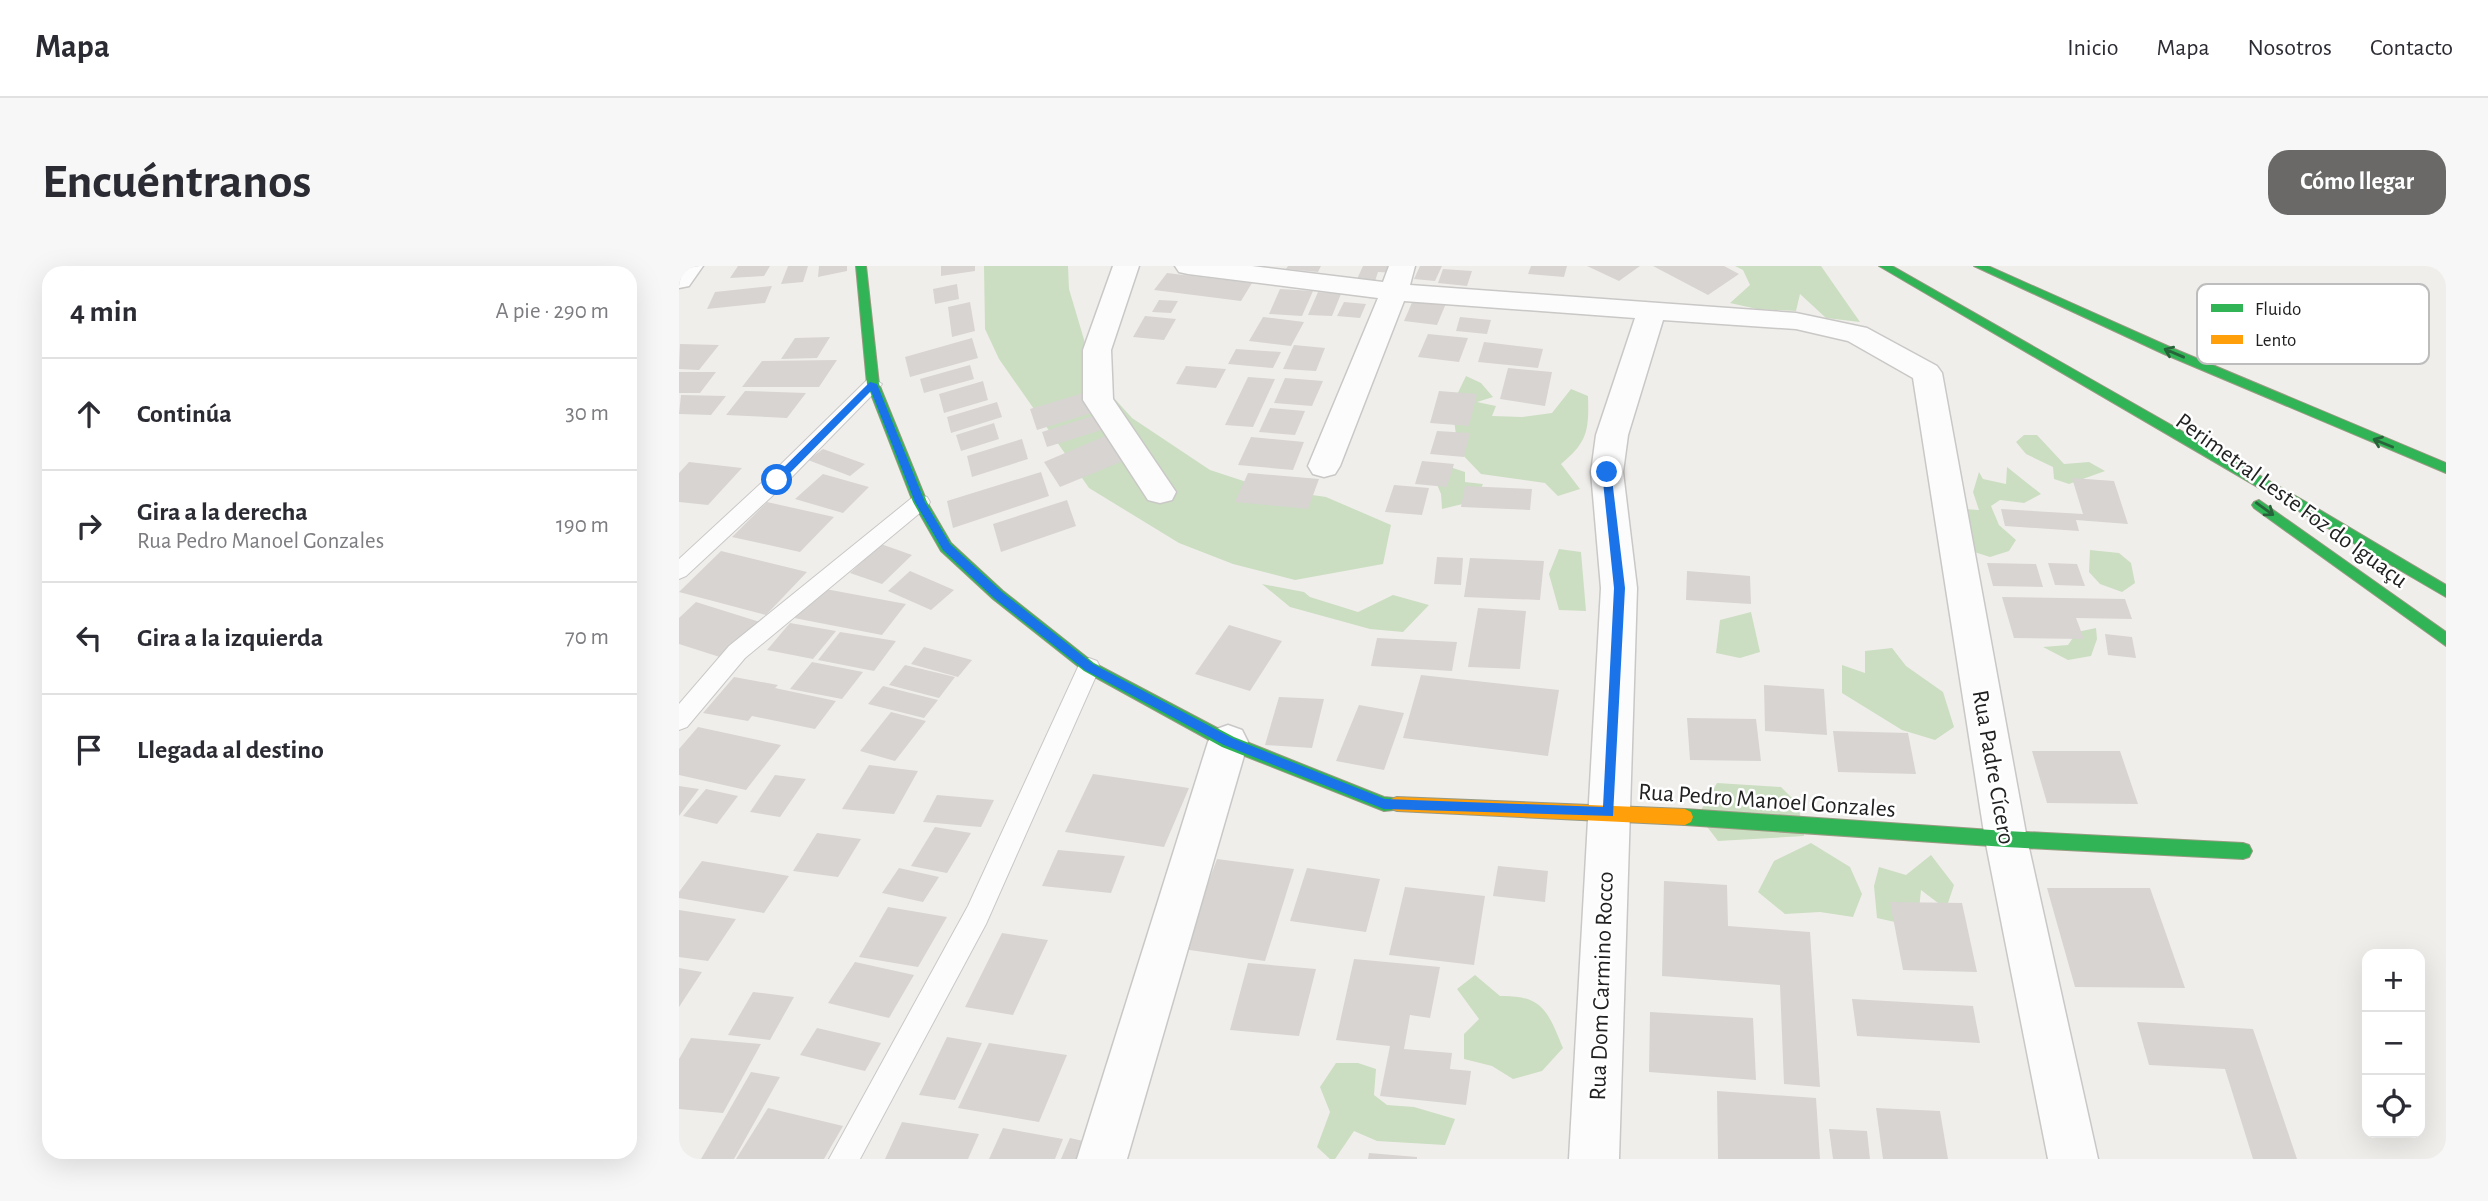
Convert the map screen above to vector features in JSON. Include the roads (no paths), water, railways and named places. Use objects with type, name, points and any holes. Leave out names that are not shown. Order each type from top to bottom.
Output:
[{"type":"main road","name":"Rua Pedro Manoel Gonzales","points":[[861,266],[873,384],[920,502],[946,547],[998,595],[1089,667],[1228,742],[1384,804],[1609,812],[2243,852]]},
{"type":"main road","name":"Perimetral Leste Foz do Iguaçu","points":[[1884,266],[2308,509],[2446,592]]},
{"type":"main road","points":[[1979,266],[2197,363]]},
{"type":"main road","points":[[2199,364],[2446,468]]},
{"type":"main road","name":"Perimetral Leste Foz do Iguaçu","points":[[2111,396],[2221,477]]},
{"type":"main road","name":"Perimetral Leste Foz do Iguaçu","points":[[2243,493],[2446,640]]},
{"type":"street","points":[[679,280],[690,266]]},
{"type":"street","points":[[1126,266],[1097,350],[1098,400],[1160,492]]},
{"type":"street","points":[[1191,266],[1398,279],[1651,312]]},
{"type":"street","points":[[1324,466],[1398,279]]},
{"type":"street","name":"Rua Padre Cícero","points":[[1651,312],[1796,321],[1838,328],[1857,334],[1927,373],[2006,839],[2073,1159]]},
{"type":"street","name":"Rua Dom Carmino Rocco","points":[[1594,1159],[1619,588],[1607,472],[1612,435],[1651,312]]},
{"type":"street","points":[[1102,1159],[1228,742]]},
{"type":"lane","points":[[679,571],[777,480],[873,384]]},
{"type":"lane","points":[[679,720],[737,652],[920,502]]},
{"type":"lane","points":[[844,1159],[977,915],[1089,667]]}]
